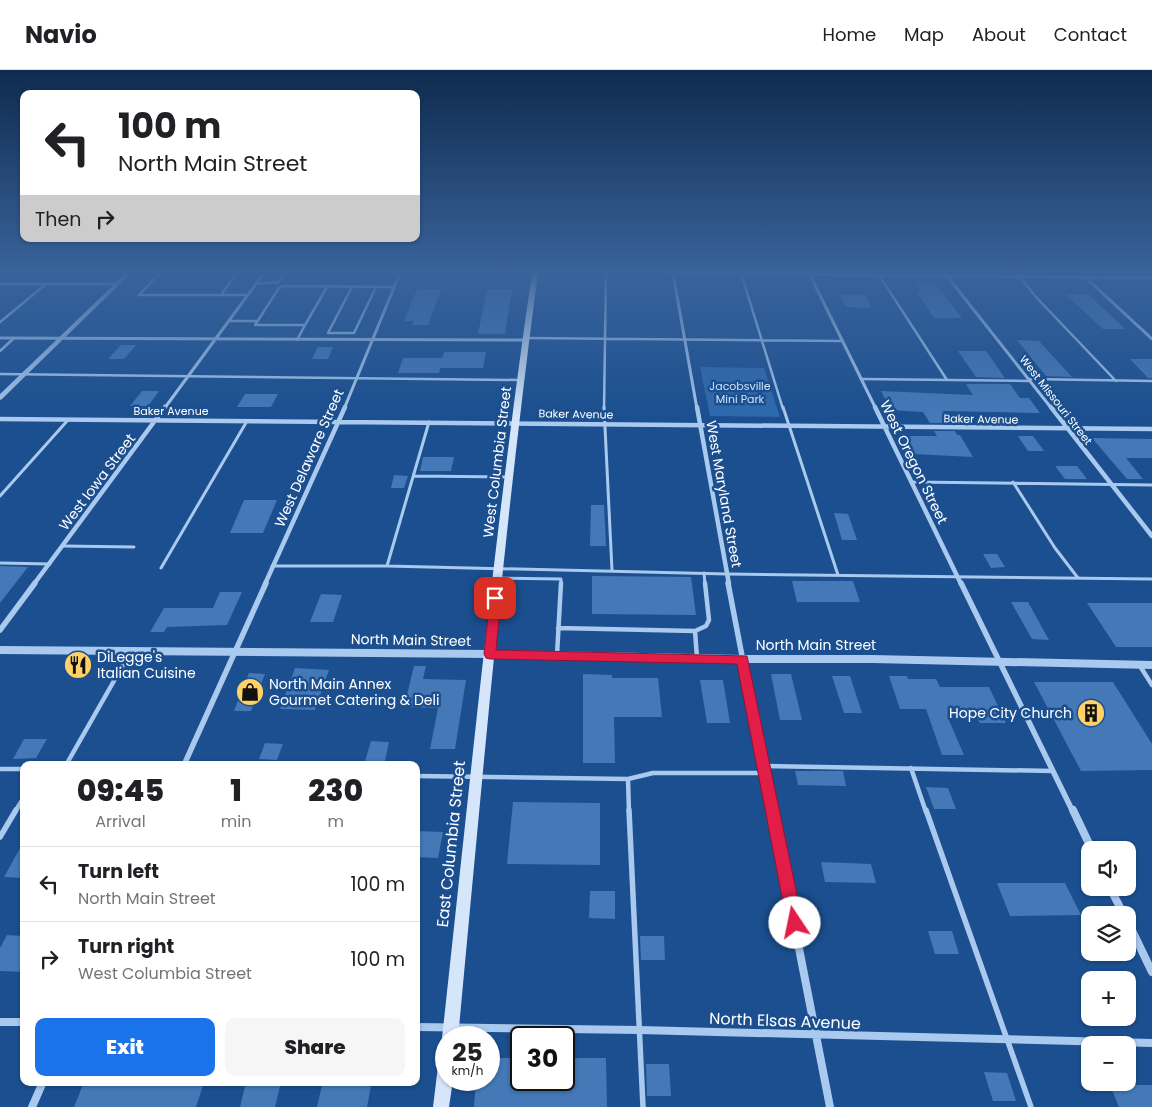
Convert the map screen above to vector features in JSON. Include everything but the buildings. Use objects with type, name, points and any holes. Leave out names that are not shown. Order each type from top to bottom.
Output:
[{"type":"main road","name":"West Columbia Street","points":[[490,654],[498,569],[528,321]]},
{"type":"main road","name":"East Columbia Street","points":[[451,1026],[490,654]]},
{"type":"main road","points":[[441,1107],[443,1091]]},
{"type":"street","points":[[0,398],[78,321]]},
{"type":"street","name":"West Iowa Street","points":[[0,630],[229,321]]},
{"type":"street","name":"West Delaware Street","points":[[186,761],[337,421],[358,378],[379,321]]},
{"type":"street","name":"West Maryland Street","points":[[682,321],[742,659],[830,1107]]},
{"type":"street","name":"West Oregon Street","points":[[833,321],[998,662],[1088,841]]},
{"type":"street","name":"West Missouri Street","points":[[983,321],[1152,536]]},
{"type":"street","points":[[1133,321],[1152,339]]},
{"type":"street","points":[[0,338],[526,339]]},
{"type":"street","name":"Baker Avenue","points":[[0,419],[1152,429]]},
{"type":"street","name":"North Main Street","points":[[0,650],[490,654],[1152,665]]},
{"type":"street","points":[[1136,939],[1152,972]]},
{"type":"street","points":[[0,1022],[20,1022]]},
{"type":"street","name":"North Elsas Avenue","points":[[420,1028],[435,1030]]},
{"type":"street","name":"North Elsas Avenue","points":[[500,1032],[640,1030],[1008,1041],[1152,1043]]},
{"type":"street","points":[[32,1107],[41,1086]]},
{"type":"lane","points":[[257,321],[254,325],[305,325]]},
{"type":"lane","points":[[297,340],[307,321]]},
{"type":"lane","points":[[334,321],[328,333],[354,333],[360,321]]},
{"type":"lane","points":[[606,321],[604,423],[612,570]]},
{"type":"lane","points":[[757,321],[788,425],[838,575]]},
{"type":"lane","points":[[910,321],[948,380]]},
{"type":"lane","points":[[1059,321],[1116,381]]},
{"type":"lane","points":[[0,351],[14,338]]},
{"type":"lane","points":[[526,339],[606,338],[842,341]]},
{"type":"lane","points":[[0,374],[520,380]]},
{"type":"lane","points":[[861,379],[1152,381]]},
{"type":"lane","points":[[0,496],[68,420]]},
{"type":"lane","points":[[161,568],[248,421]]},
{"type":"lane","points":[[387,566],[429,422]]},
{"type":"lane","points":[[414,476],[509,477]]},
{"type":"lane","points":[[911,482],[1152,485]]},
{"type":"lane","points":[[1013,482],[1055,548],[1078,578]]},
{"type":"lane","points":[[63,546],[134,547]]},
{"type":"lane","points":[[0,563],[50,564]]},
{"type":"lane","points":[[272,566],[387,566],[727,574],[1152,579]]},
{"type":"lane","points":[[558,628],[695,631],[706,626],[709,620],[704,573]]},
{"type":"lane","points":[[497,578],[561,579],[557,656]]},
{"type":"lane","points":[[695,631],[697,658]]},
{"type":"lane","points":[[68,761],[131,651]]},
{"type":"lane","points":[[1139,664],[1152,685]]},
{"type":"lane","points":[[420,776],[628,779],[653,773],[765,769],[911,768],[1053,771]]},
{"type":"lane","points":[[911,768],[1031,1107]]},
{"type":"lane","points":[[0,769],[20,769]]},
{"type":"lane","points":[[628,779],[643,1107]]},
{"type":"lane","points":[[0,837],[20,804]]},
{"type":"green space","name":"Jacobsville Mini Park","points":[[700,367],[764,368],[780,417],[710,416]]},
{"type":"place","name":"DiLegge's Italian Cuisine","points":[[78,665]]},
{"type":"place","name":"North Main Annex Gourmet Catering & Deli","points":[[250,692]]},
{"type":"place","name":"Hope City Church","points":[[1091,713]]},
{"type":"route","points":[[495,598],[490,654],[742,659],[795,923]]}]
